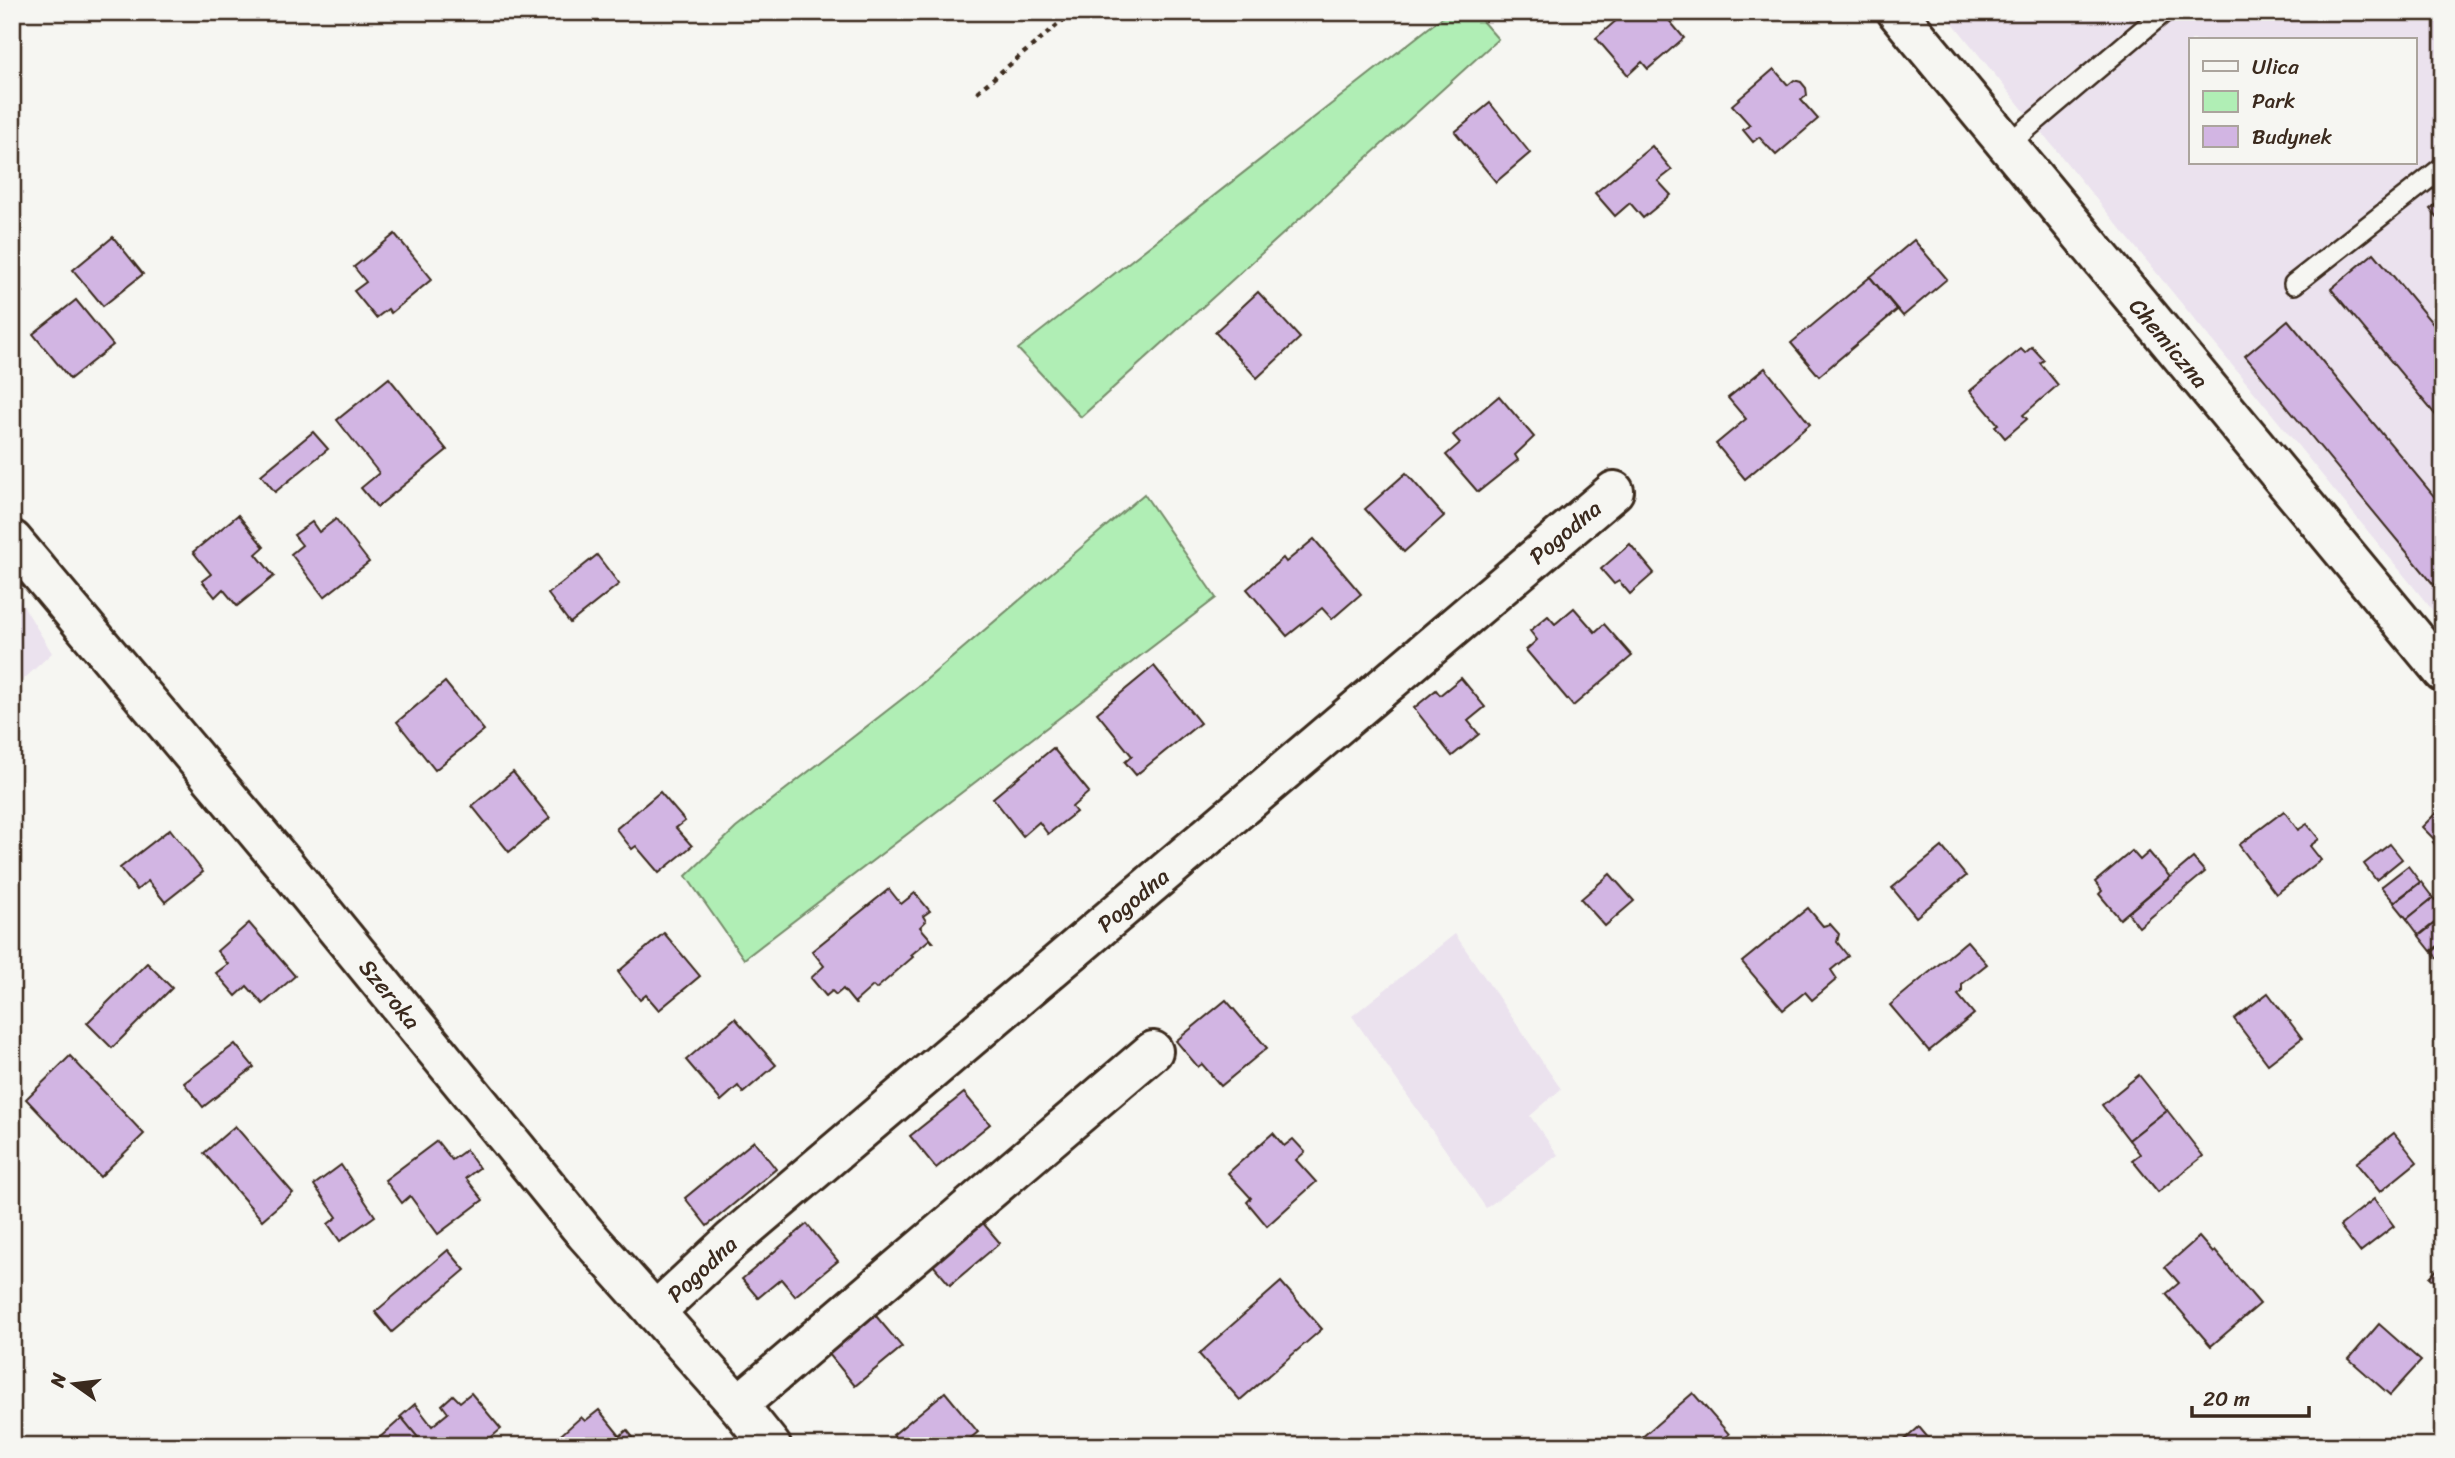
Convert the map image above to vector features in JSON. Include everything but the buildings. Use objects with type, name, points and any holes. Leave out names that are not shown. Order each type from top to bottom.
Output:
[{"type":"street","name":"Chemiczna","points":[[1897,12],[2443,672]]},
{"type":"street","name":"Pogodna","points":[[655,1312],[732,1240],[1614,491]]},
{"type":"street","name":"Szeroka","points":[[12,540],[284,864],[585,1233],[771,1446]]},
{"type":"street","points":[[737,1405],[1153,1051]]},
{"type":"lane","points":[[2006,146],[2164,12]]},
{"type":"lane","points":[[2294,284],[2443,167]]},
{"type":"path","points":[[977,92],[1073,12]]},
{"type":"shaded area","points":[[1944,12],[2443,12],[2443,623],[2065,161]]},
{"type":"shaded area","points":[[12,587],[52,653],[12,690]]},
{"type":"shaded area","points":[[1455,934],[1561,1089],[1530,1116],[1558,1155],[1486,1208],[1352,1016]]},
{"type":"green space","points":[[1449,12],[1474,12],[1498,39],[1081,417],[1018,349]]},
{"type":"green space","points":[[1144,494],[1216,598],[744,959],[686,876],[736,828],[920,685]]}]
